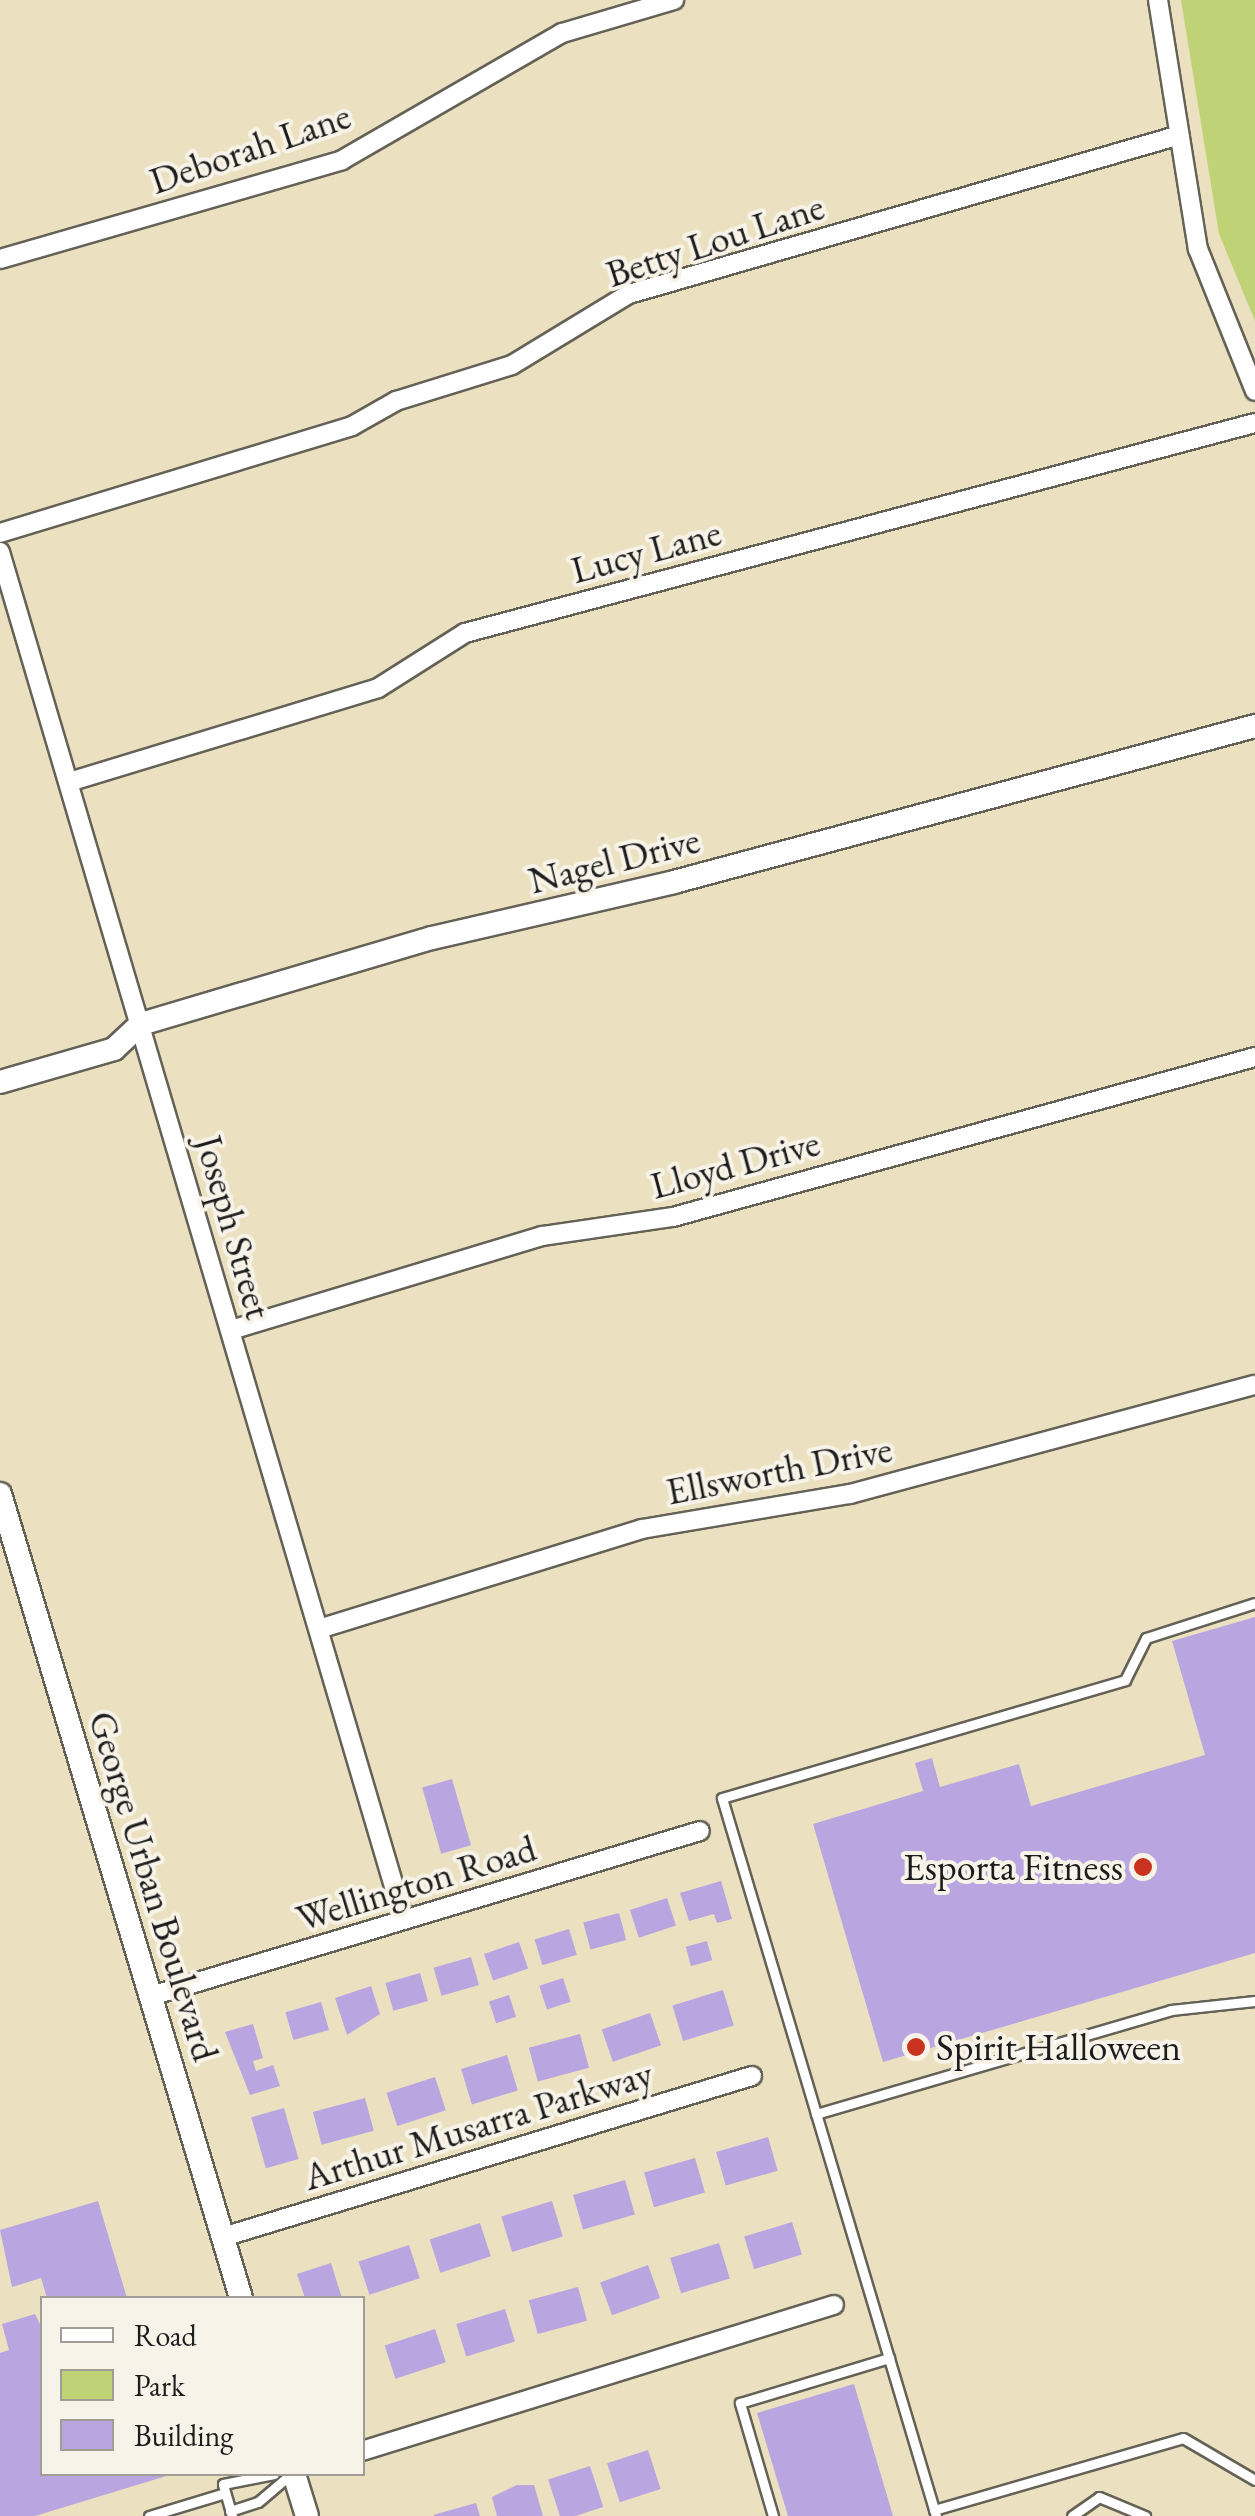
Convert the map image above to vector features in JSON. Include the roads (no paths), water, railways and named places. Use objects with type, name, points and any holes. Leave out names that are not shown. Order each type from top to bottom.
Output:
[{"type":"street","name":"Deborah Lane","points":[[0,260],[342,160],[562,32],[674,0]]},
{"type":"street","points":[[1158,0],[1198,249],[1255,391]]},
{"type":"street","name":"Betty Lou Lane","points":[[0,533],[352,426],[396,402],[512,365],[629,294],[1180,136]]},
{"type":"street","name":"Lucy Lane","points":[[70,782],[378,688],[465,633],[1255,422]]},
{"type":"street","name":"Joseph Street","points":[[0,552],[404,1920]]},
{"type":"street","name":"Nagel Drive","points":[[0,1082],[114,1049],[141,1024],[432,938],[674,882],[1255,726]]},
{"type":"street","name":"Lloyd Drive","points":[[231,1330],[542,1236],[673,1217],[1255,1057]]},
{"type":"street","name":"Ellsworth Drive","points":[[319,1629],[642,1529],[850,1494],[1255,1385]]},
{"type":"street","name":"George Urban Boulevard","points":[[0,1494],[241,2296]]},
{"type":"street","name":"Wellington Road","points":[[151,1996],[700,1831]]},
{"type":"street","name":"Arthur Musarra Parkway","points":[[223,2237],[752,2076]]},
{"type":"street","points":[[365,2450],[834,2305]]},
{"type":"street","points":[[294,2476],[306,2516]]},
{"type":"lane","points":[[1255,1603],[1146,1638],[1125,1680],[722,1798],[935,2513],[1183,2438],[1255,2480]]},
{"type":"lane","points":[[816,2114],[1171,2010],[1255,2001]]},
{"type":"lane","points":[[773,2516],[740,2403],[889,2358]]},
{"type":"lane","points":[[149,2516],[267,2476]]},
{"type":"lane","points":[[224,2488],[231,2513],[258,2502],[290,2476]]},
{"type":"lane","points":[[1072,2516],[1099,2498],[1145,2516]]},
{"type":"place","name":"Esporta Fitness","points":[[1143,1867]]},
{"type":"place","name":"Spirit Halloween","points":[[916,2047]]}]
